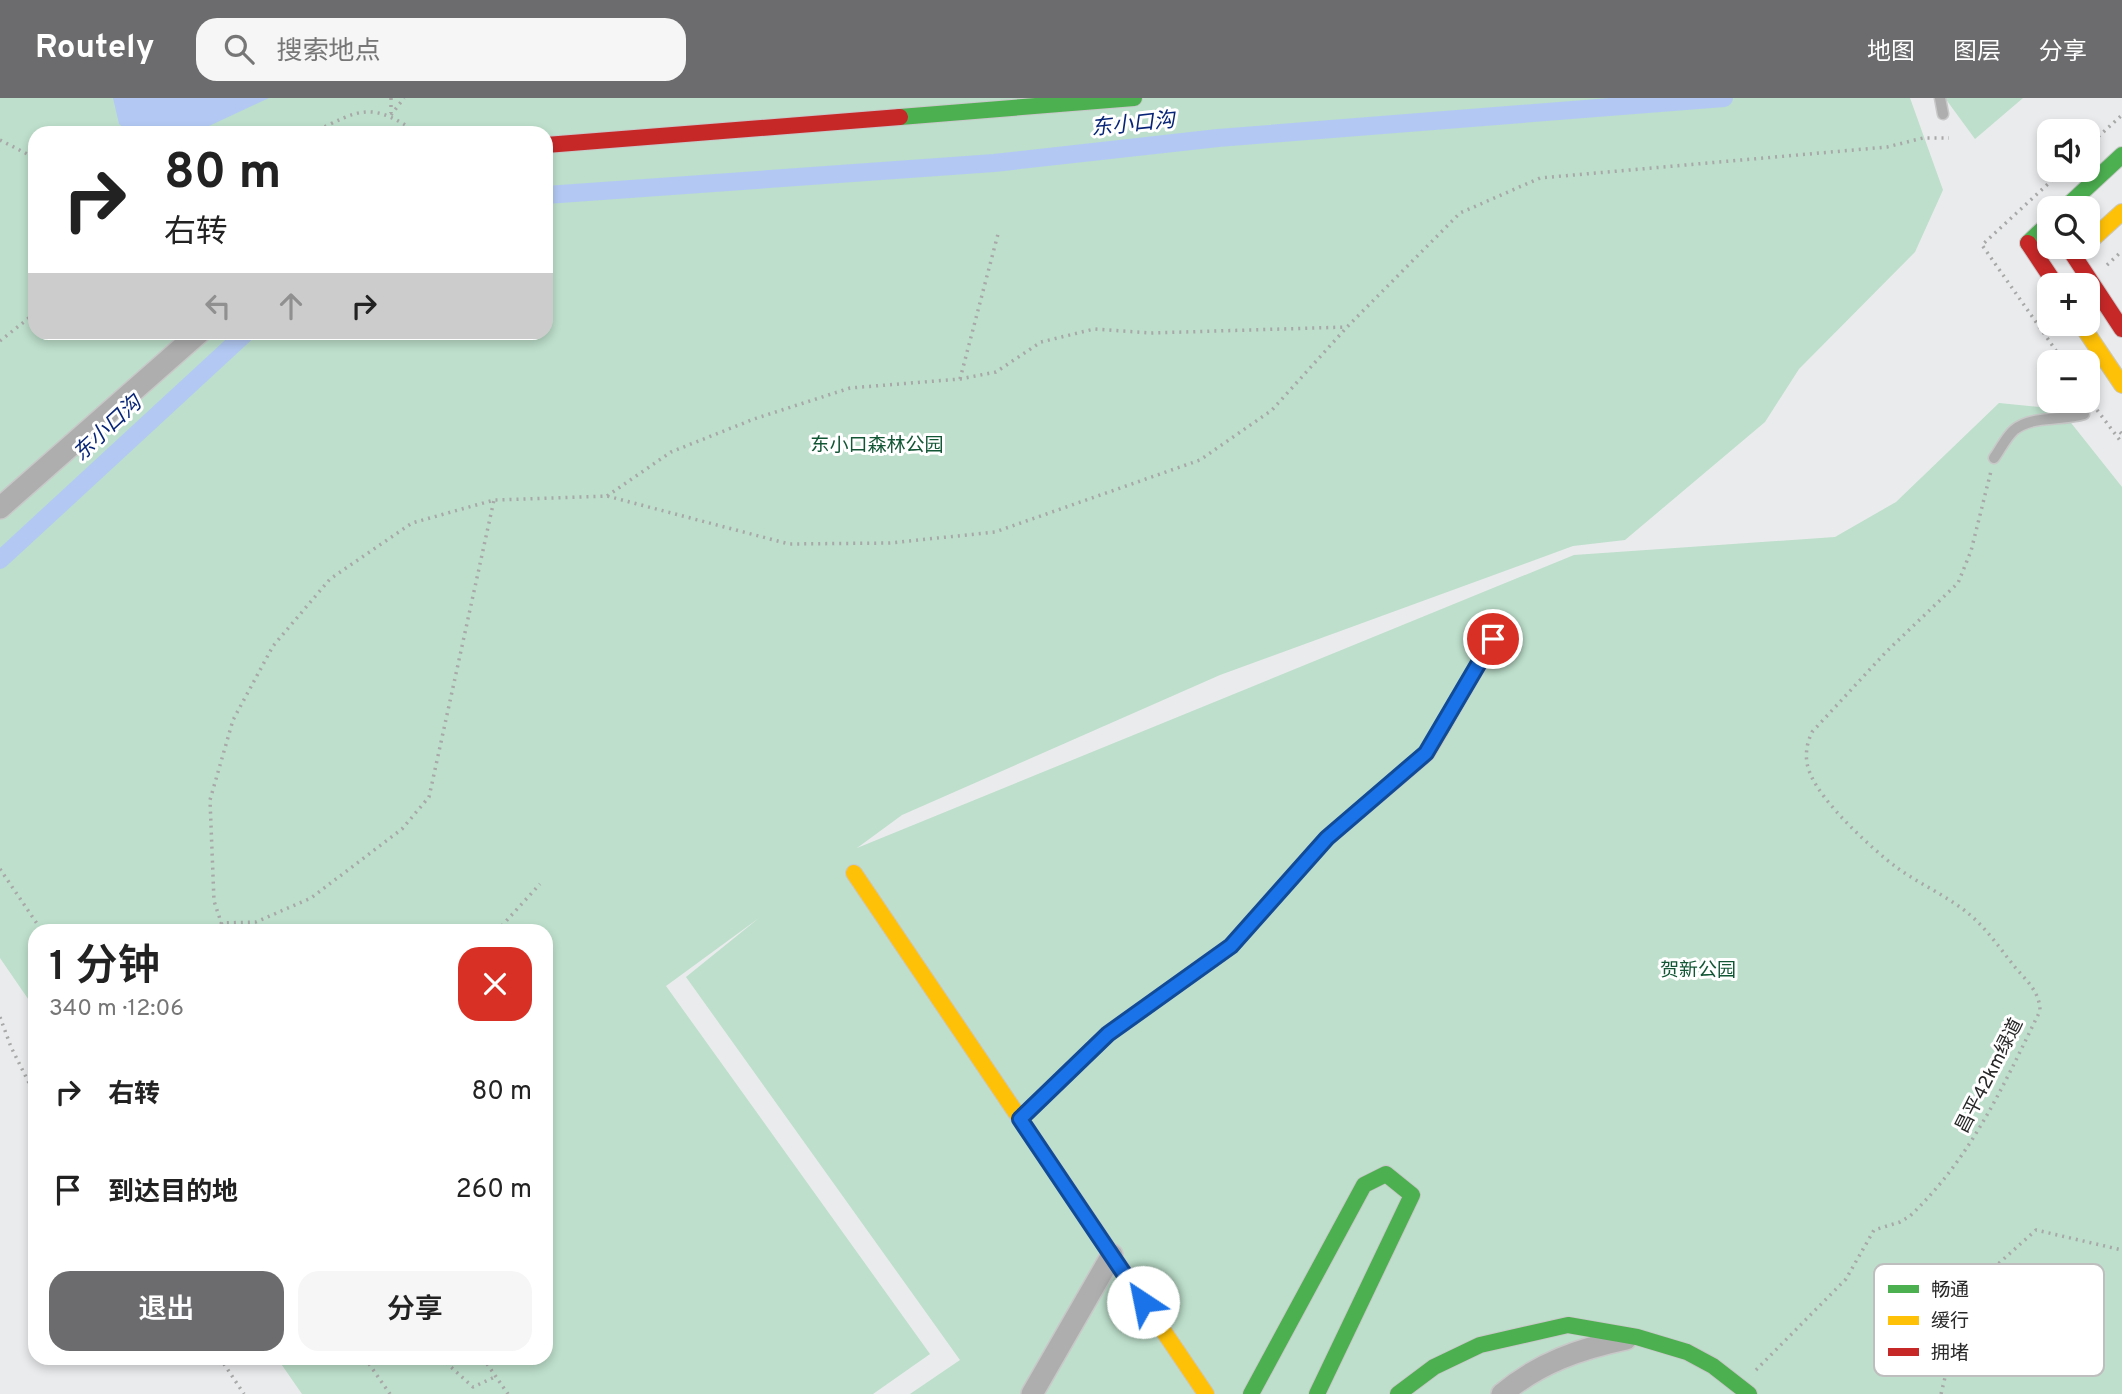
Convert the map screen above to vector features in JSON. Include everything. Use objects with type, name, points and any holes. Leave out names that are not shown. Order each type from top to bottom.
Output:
[{"type":"street","points":[[553,144],[1134,98]]},
{"type":"street","points":[[2078,196],[2122,155]]},
{"type":"street","points":[[2100,230],[2122,212]]},
{"type":"street","points":[[2037,234],[2028,243],[2037,257]]},
{"type":"street","points":[[2059,273],[2070,259]]},
{"type":"street","points":[[2084,259],[2122,328]]},
{"type":"street","points":[[2089,336],[2122,385]]},
{"type":"street","points":[[0,508],[191,340]]},
{"type":"street","points":[[1020,1119],[1108,1034],[1231,946],[1327,838],[1426,753],[1493,639]]},
{"type":"street","points":[[854,873],[1206,1394]]},
{"type":"street","points":[[1251,1394],[1364,1185],[1387,1174],[1412,1195],[1317,1394]]},
{"type":"street","points":[[1032,1394],[1112,1255]]},
{"type":"street","points":[[1398,1394],[1434,1367],[1480,1345],[1569,1325],[1637,1337],[1687,1352],[1745,1390]]},
{"type":"street","points":[[1502,1394],[1539,1366],[1573,1352],[1637,1337]]},
{"type":"lane","points":[[1940,98],[1943,114]]},
{"type":"lane","points":[[1994,458],[2014,430],[2041,419],[2070,418],[2084,414]]},
{"type":"path","points":[[391,98],[391,115]]},
{"type":"path","points":[[391,115],[404,98]]},
{"type":"path","points":[[326,126],[357,111],[391,115],[408,126]]},
{"type":"path","points":[[2100,135],[2122,115]]},
{"type":"path","points":[[494,500],[429,797],[402,830],[311,898],[256,922],[222,923],[214,901],[210,800],[233,720],[273,646],[330,579],[412,523],[494,500],[607,496],[789,544],[890,543],[995,532],[1200,460],[1272,410],[1347,327],[1460,213],[1541,178],[1887,147],[1923,138],[1949,138]]},
{"type":"path","points":[[0,140],[28,154]]},
{"type":"path","points":[[2037,325],[1982,245],[2050,182]]},
{"type":"path","points":[[960,379],[998,234]]},
{"type":"path","points":[[0,341],[28,319]]},
{"type":"path","points":[[607,496],[671,452],[754,419],[850,388],[960,379],[996,372],[1041,342],[1094,329],[1151,333],[1347,327]]},
{"type":"path","points":[[2100,413],[2122,443]]},
{"type":"path","name":"昌平42km绿道","points":[[1745,1390],[1846,1279],[1874,1230],[1910,1216],[1959,1162],[1974,1141],[2040,1011],[2036,992],[1984,930],[1966,911],[1896,867],[1873,848],[1819,788],[1810,775],[1806,758],[1807,743],[1812,732],[1886,653],[1958,583],[1970,551],[1994,458]]},
{"type":"path","points":[[0,869],[37,924]]},
{"type":"path","points":[[503,924],[540,884]]},
{"type":"path","points":[[0,1017],[28,1081]]},
{"type":"path","points":[[1998,1264],[2036,1230],[2122,1250]]},
{"type":"path","points":[[225,1365],[244,1394]]},
{"type":"path","points":[[370,1365],[390,1394]]},
{"type":"path","points":[[449,1365],[474,1387],[497,1376]]},
{"type":"path","points":[[488,1365],[508,1394]]},
{"type":"path","points":[[1941,1394],[1945,1376]]},
{"type":"green space","points":[[0,98],[1910,98],[1943,190],[1915,252],[1799,369],[1765,422],[1625,540],[1573,546],[1220,675],[902,815],[857,848],[1574,555],[1835,537],[1896,502],[1999,403],[2037,407],[2037,413],[2063,413],[2122,487],[2122,1394],[910,1394],[960,1360],[686,977],[759,918],[666,986],[930,1354],[873,1394],[302,1394],[282,1365],[553,1365],[553,924],[28,924],[28,999],[0,958]]},
{"type":"green space","points":[[1945,98],[2023,98],[1975,139]]},
{"type":"water","points":[[113,98],[269,98],[209,126],[119,124]]},
{"type":"waterway","name":"东小口沟","points":[[553,194],[994,163],[1218,138],[1724,98]]},
{"type":"waterway","name":"东小口沟","points":[[0,560],[238,340]]},
{"type":"traffic: fast","points":[[900,117],[1134,98]]},
{"type":"traffic: fast","points":[[2078,196],[2122,155]]},
{"type":"traffic: fast","points":[[2028,243],[2037,234]]},
{"type":"traffic: fast","points":[[1440,731],[1493,639]]},
{"type":"traffic: fast","points":[[1251,1394],[1364,1185],[1386,1174],[1412,1195],[1317,1394]]},
{"type":"traffic: fast","points":[[1398,1394],[1434,1367],[1480,1345],[1568,1325],[1637,1337],[1687,1352],[1713,1366],[1749,1394]]},
{"type":"traffic: slow","points":[[2100,232],[2122,212]]},
{"type":"traffic: slow","points":[[2089,336],[2122,385]]},
{"type":"traffic: slow","points":[[1020,1119],[1108,1034],[1231,946],[1327,838],[1427,753],[1440,731]]},
{"type":"traffic: slow","points":[[854,873],[1206,1394]]},
{"type":"traffic: jam","points":[[553,144],[900,117]]},
{"type":"traffic: jam","points":[[2028,243],[2048,273]]},
{"type":"traffic: jam","points":[[2076,259],[2122,329]]},
{"type":"route","points":[[1143,1302],[1020,1119],[1108,1034],[1231,946],[1327,838],[1426,753],[1493,639]]},
{"type":"park label","name":"东小口森林公园","points":[[877,446]]},
{"type":"park label","name":"贺新公园","points":[[1698,971]]}]
